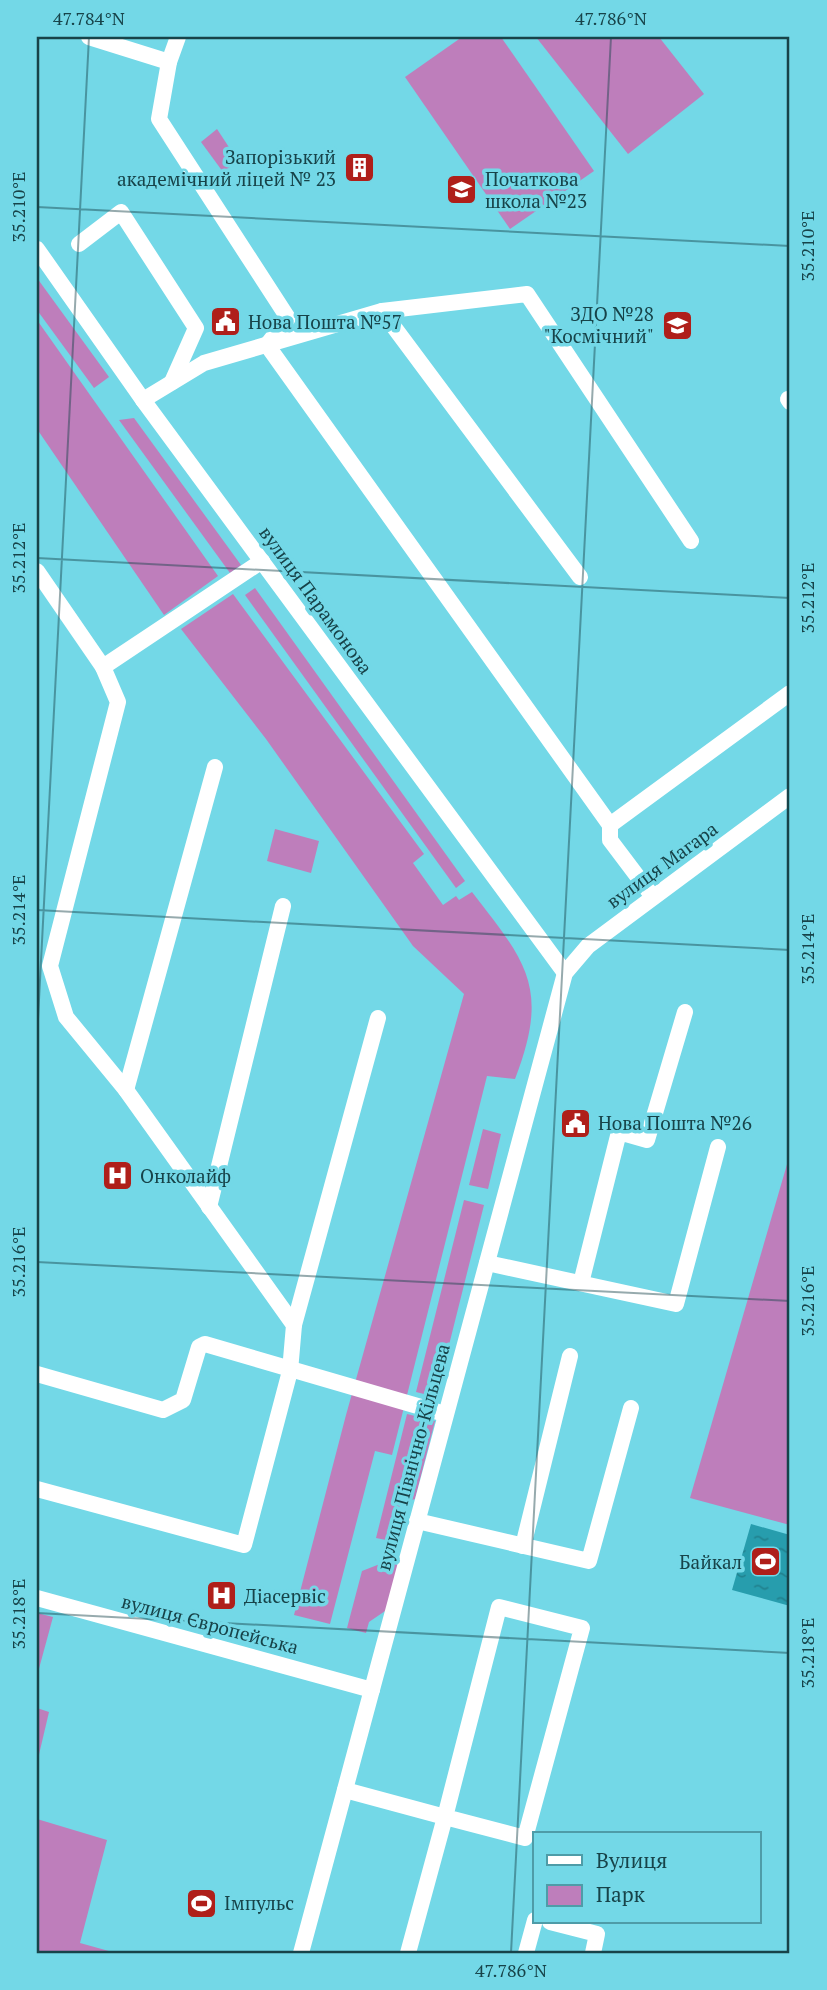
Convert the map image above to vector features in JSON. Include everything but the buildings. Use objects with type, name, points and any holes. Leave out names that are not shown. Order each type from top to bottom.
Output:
[{"type":"street","points":[[89,37],[169,62]]},
{"type":"street","points":[[178,37],[169,62],[159,120],[288,318],[267,345]]},
{"type":"street","points":[[79,244],[121,212],[196,328],[172,383]]},
{"type":"street","name":"вулиця Парамонова","points":[[37,249],[143,400],[565,972]]},
{"type":"street","points":[[143,400],[204,363],[382,311],[527,294],[691,541]]},
{"type":"street","points":[[382,311],[580,577]]},
{"type":"street","points":[[267,345],[610,825],[610,840],[653,897]]},
{"type":"street","points":[[103,667],[262,561]]},
{"type":"street","points":[[37,571],[103,667],[118,702],[50,966],[65,1017],[126,1090],[294,1325]]},
{"type":"street","points":[[610,825],[790,693]]},
{"type":"street","points":[[126,1090],[215,766]]},
{"type":"street","name":"вулиця Магара","points":[[565,972],[588,946],[790,796]]},
{"type":"street","points":[[209,1207],[283,906]]},
{"type":"street","name":"вулиця Північно-Кільцева","points":[[301,1953],[565,972]]},
{"type":"street","points":[[581,1283],[619,1132],[647,1140],[685,1012]]},
{"type":"street","points":[[37,1489],[244,1545],[290,1371],[294,1325],[377,1018]]},
{"type":"street","points":[[487,1263],[676,1304],[718,1147]]},
{"type":"street","points":[[37,1374],[163,1410],[183,1399],[199,1347],[205,1344],[290,1371],[445,1414]]},
{"type":"street","points":[[523,1546],[570,1356]]},
{"type":"street","points":[[417,1521],[589,1561],[631,1408]]},
{"type":"street","name":"вулиця Європейська","points":[[37,1598],[372,1690]]},
{"type":"street","points":[[345,1790],[445,1817],[525,1838],[582,1628],[499,1606],[445,1817],[408,1953]]},
{"type":"street","points":[[526,1953],[534,1924]]},
{"type":"street","points":[[558,1924],[597,1934],[593,1953]]},
{"type":"green space","points":[[462,37],[501,37],[594,171],[510,229],[405,77]]},
{"type":"green space","points":[[536,37],[659,37],[704,94],[628,154]]},
{"type":"green space","points":[[217,129],[238,161],[223,172],[201,142]]},
{"type":"green space","points":[[37,278],[109,377],[94,388],[37,310]]},
{"type":"green space","points":[[37,320],[218,576],[164,615],[37,429]]},
{"type":"green space","points":[[134,418],[241,565],[230,573],[119,420]]},
{"type":"green space","points":[[255,588],[465,881],[456,888],[245,595]]},
{"type":"green space","points":[[233,594],[424,854],[413,863],[443,905],[456,896],[459,900],[472,892],[507,938],[527,978],[531,999],[531,1021],[515,1079],[487,1076],[392,1455],[375,1451],[330,1624],[294,1615],[346,1415],[464,994],[413,946],[266,739],[181,629]]},
{"type":"green space","points":[[275,829],[319,841],[311,873],[267,861]]},
{"type":"green space","points":[[483,1129],[501,1134],[488,1189],[469,1185]]},
{"type":"green space","points":[[790,1154],[790,1525],[690,1498]]},
{"type":"green space","points":[[464,1200],[484,1205],[436,1397],[416,1392]]},
{"type":"green space","points":[[407,1414],[435,1421],[415,1499],[400,1504],[391,1541],[376,1538]]},
{"type":"green space","points":[[385,1562],[399,1565],[388,1609],[369,1622],[366,1633],[347,1628],[362,1571]]},
{"type":"green space","points":[[37,1613],[53,1617],[37,1676]]},
{"type":"green space","points":[[37,1708],[49,1712],[37,1763]]},
{"type":"green space","points":[[37,1819],[107,1840],[80,1943],[116,1953],[37,1953]]},
{"type":"water","name":"Байкал","points":[[751,1524],[790,1535],[790,1606],[732,1590]]},
{"type":"place","name":"Запорізький академічний ліцей № 23","points":[[359,168]]},
{"type":"place","name":"Початкова школа №23","points":[[462,190]]},
{"type":"place","name":"Нова Пошта №57","points":[[225,322]]},
{"type":"place","name":"ЗДО №28 \"Космічний\"","points":[[677,325]]},
{"type":"place","name":"Нова Пошта №26","points":[[575,1123]]},
{"type":"place","name":"Онколайф","points":[[117,1176]]},
{"type":"place","name":"Байкал","points":[[765,1562]]},
{"type":"place","name":"Діасервіс","points":[[221,1596]]},
{"type":"place","name":"Імпульс","points":[[201,1903]]}]
